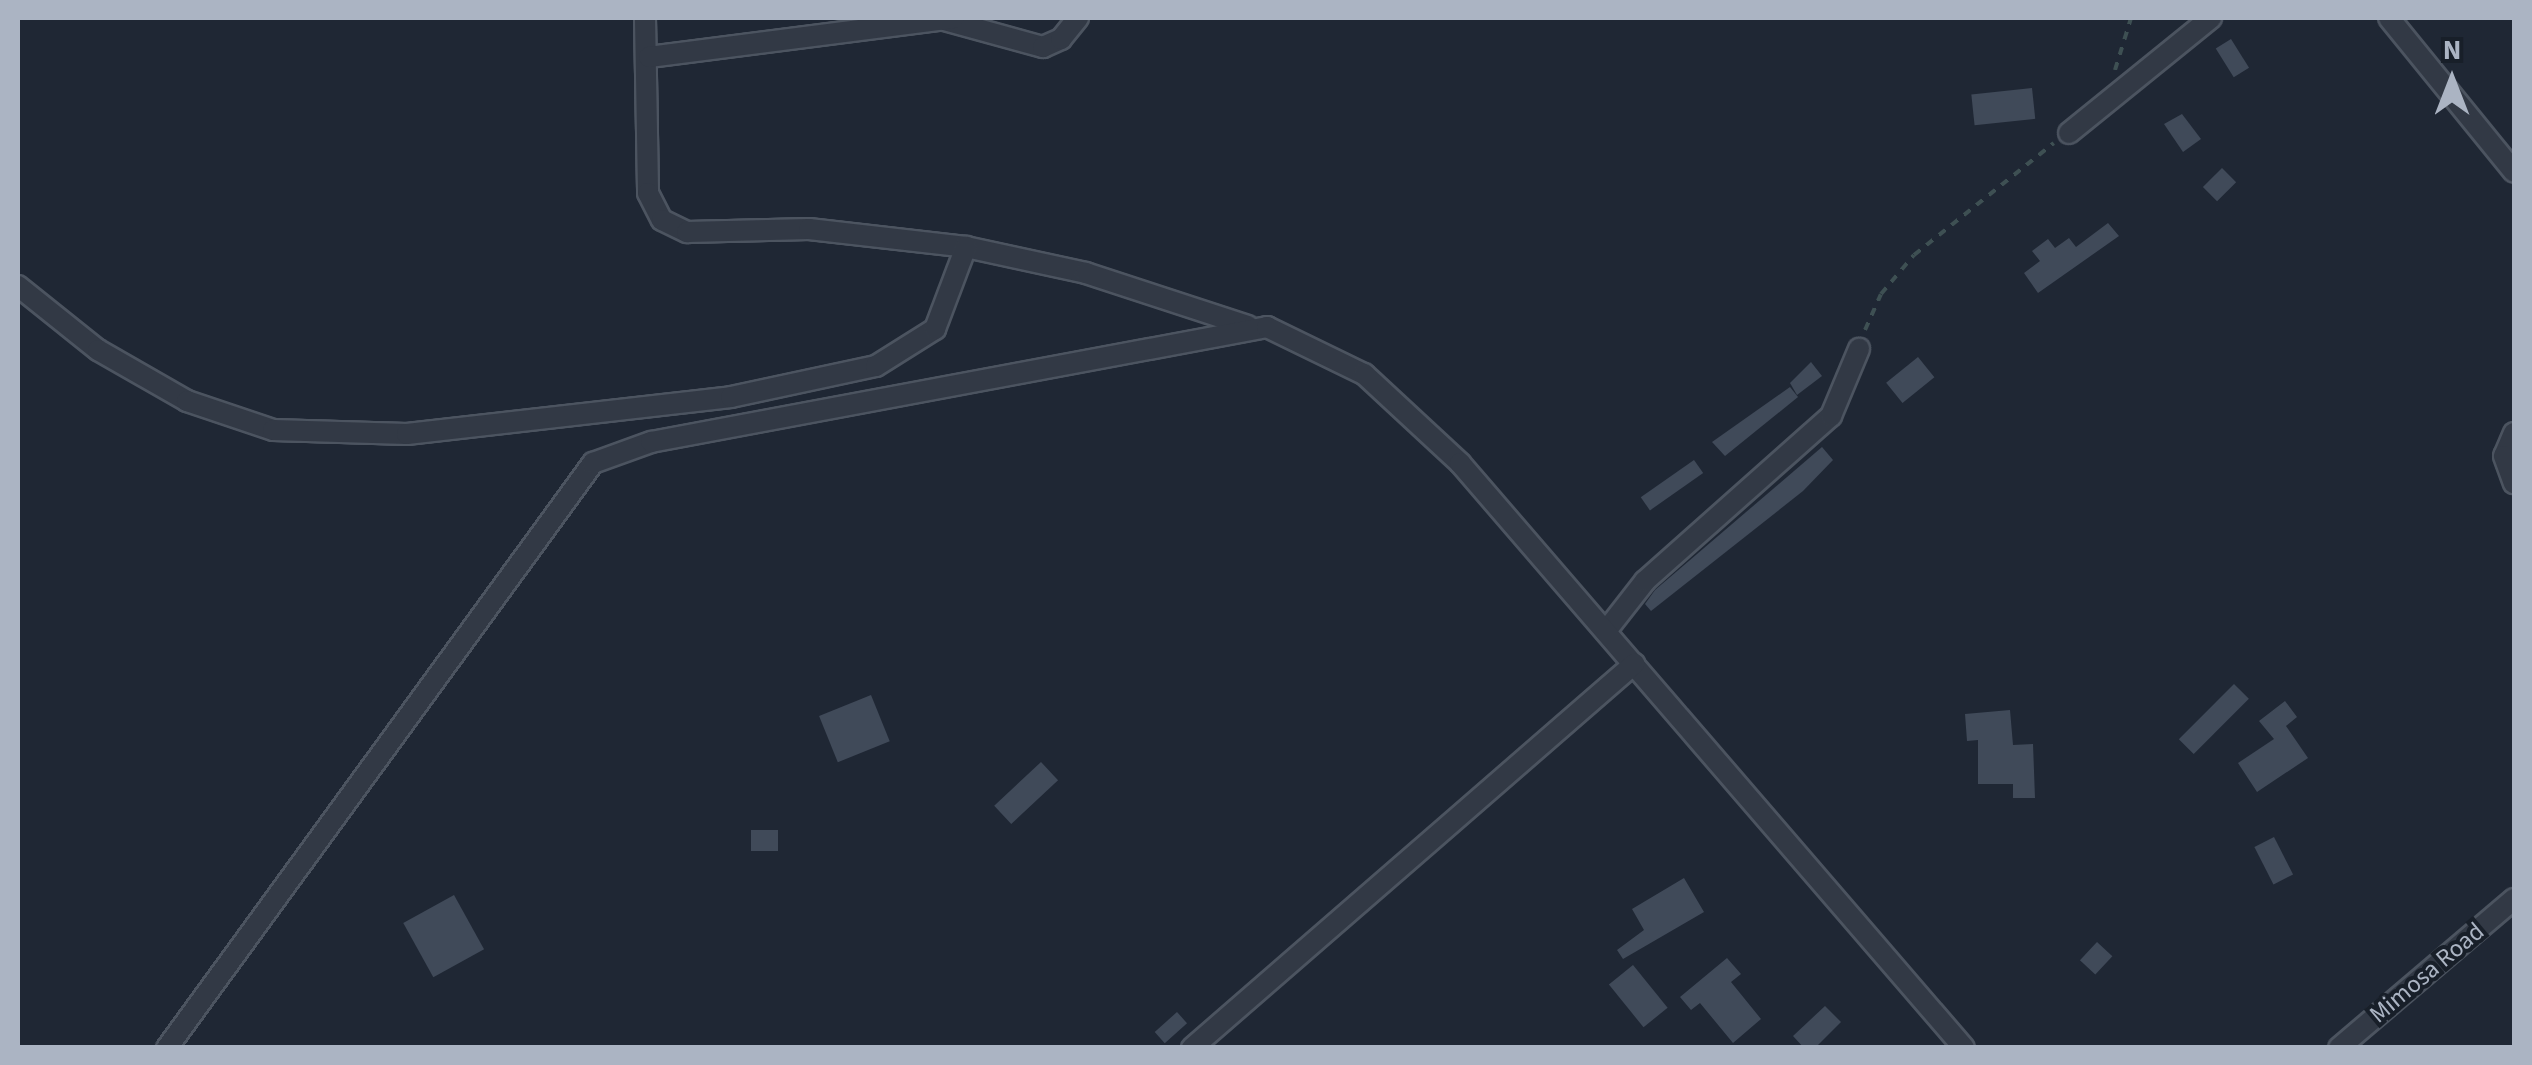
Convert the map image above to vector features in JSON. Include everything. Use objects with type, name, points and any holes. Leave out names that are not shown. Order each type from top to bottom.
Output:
[{"type":"street","points":[[646,18],[648,193],[662,220],[687,232],[809,229],[966,247],[1086,273],[1254,328],[1298,336],[1364,374],[1410,412],[1606,631],[1964,1048]]},
{"type":"street","points":[[649,57],[948,18],[1043,47],[1062,39],[1078,18]]},
{"type":"street","points":[[2070,133],[2210,18]]},
{"type":"street","points":[[2390,18],[2514,172]]},
{"type":"street","points":[[18,286],[98,350],[187,402],[273,430],[407,434],[731,397],[876,366],[935,328],[966,247]]},
{"type":"street","points":[[167,1048],[593,463],[651,442],[1254,328]]},
{"type":"street","points":[[1606,631],[1654,574],[1831,416],[1859,349]]},
{"type":"street","points":[[2514,433],[2504,456],[2514,484]]},
{"type":"street","points":[[1192,1048],[1634,664]]},
{"type":"street","name":"Mimosa Road","points":[[2338,1048],[2514,899]]},
{"type":"path","points":[[2114,72],[2130,18]]},
{"type":"path","points":[[1859,349],[1876,303],[1914,255],[2070,133]]},
{"type":"building","points":[[2231,39],[2249,68],[2234,77],[2216,49]]},
{"type":"building","points":[[2032,88],[2035,119],[1975,125],[1971,94]]},
{"type":"building","points":[[2182,114],[2201,139],[2183,152],[2164,124]]},
{"type":"building","points":[[2222,168],[2236,182],[2217,201],[2203,187]]},
{"type":"building","points":[[2108,223],[2119,236],[2038,293],[2024,273],[2040,261],[2032,251],[2048,239],[2055,248],[2069,238],[2076,247]]},
{"type":"building","points":[[1918,357],[1934,377],[1902,403],[1886,383]]},
{"type":"building","points":[[1811,362],[1822,376],[1797,395],[1790,383]]},
{"type":"building","points":[[1790,387],[1798,397],[1725,456],[1712,442]]},
{"type":"building","points":[[1822,447],[1833,460],[1803,491],[1651,611],[1645,604],[1655,590]]},
{"type":"building","points":[[1694,460],[1703,473],[1650,510],[1641,497]]},
{"type":"building","points":[[2234,684],[2249,699],[2194,754],[2179,739]]},
{"type":"building","points":[[871,695],[890,741],[838,762],[819,716]]},
{"type":"building","points":[[2285,701],[2297,717],[2286,726],[2308,758],[2257,792],[2238,763],[2274,739],[2259,721]]},
{"type":"building","points":[[2010,710],[2013,745],[2033,744],[2035,798],[2013,798],[2013,784],[1978,784],[1978,740],[1967,741],[1965,714]]},
{"type":"building","points":[[1041,762],[1058,780],[1011,824],[994,806]]},
{"type":"building","points":[[751,830],[778,830],[778,851],[751,851]]},
{"type":"building","points":[[2274,837],[2293,874],[2273,884],[2254,847]]},
{"type":"building","points":[[1684,878],[1704,912],[1623,959],[1617,950],[1644,930],[1632,909]]},
{"type":"building","points":[[454,895],[484,949],[433,977],[403,923]]},
{"type":"building","points":[[2097,942],[2112,956],[2095,975],[2080,960]]},
{"type":"building","points":[[1727,958],[1741,974],[1731,982],[1761,1019],[1733,1043],[1700,1003],[1691,1010],[1680,997]]},
{"type":"building","points":[[1633,965],[1668,1008],[1644,1027],[1609,985]]},
{"type":"building","points":[[1825,1006],[1841,1022],[1815,1048],[1804,1048],[1793,1036]]},
{"type":"building","points":[[1177,1012],[1187,1023],[1165,1043],[1155,1032]]}]
